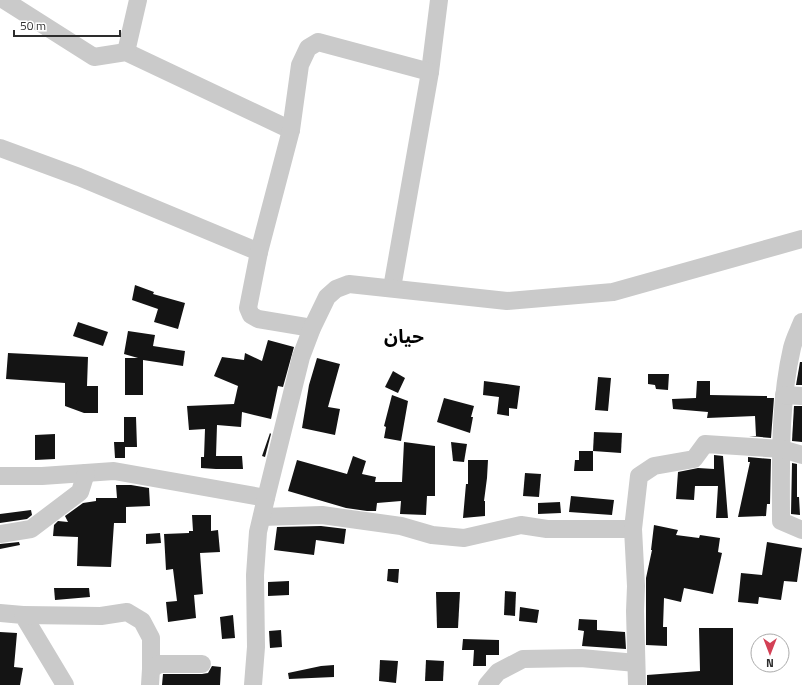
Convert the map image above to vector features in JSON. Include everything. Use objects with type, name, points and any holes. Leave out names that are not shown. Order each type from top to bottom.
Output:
[{"type":"street","points":[[4,0],[94,57],[126,52],[291,130]]},
{"type":"street","points":[[126,52],[138,0]]},
{"type":"street","points":[[392,288],[430,72],[439,0]]},
{"type":"street","points":[[312,328],[258,319],[251,315],[248,308],[259,252],[291,130],[300,65],[308,48],[318,42],[430,72]]},
{"type":"street","points":[[0,148],[79,177],[259,252]]},
{"type":"street","points":[[253,685],[256,647],[255,575],[258,532],[301,357],[312,328],[327,297],[336,289],[349,284],[507,300],[613,292],[802,239]]},
{"type":"street","points":[[802,322],[792,346],[784,395],[781,521],[802,530]]},
{"type":"street","points":[[784,395],[802,396]]},
{"type":"street","points":[[637,685],[634,529],[639,476],[654,466],[694,459],[705,444],[782,449],[802,455]]},
{"type":"street","points":[[0,476],[42,476],[114,471],[266,498]]},
{"type":"street","points":[[0,534],[31,529],[80,492],[86,473]]},
{"type":"street","points":[[262,517],[322,515],[401,526],[432,535],[464,538],[521,525],[547,529],[634,529]]},
{"type":"street","points":[[0,613],[23,615],[101,616],[127,612],[142,621],[150,638],[150,677]]},
{"type":"street","points":[[23,615],[65,685]]},
{"type":"street","points":[[487,685],[498,672],[523,659],[581,658],[636,663]]},
{"type":"street","points":[[150,677],[160,664],[202,664]]},
{"type":"building","points":[[135,285],[154,292],[153,294],[185,303],[178,329],[154,322],[158,309],[132,300]]},
{"type":"building","points":[[78,322],[108,332],[103,346],[73,336]]},
{"type":"building","points":[[128,331],[155,335],[153,346],[185,351],[183,366],[143,360],[143,395],[125,395],[125,358],[138,358],[124,354]]},
{"type":"building","points":[[268,340],[294,347],[283,387],[278,386],[271,419],[242,412],[241,427],[217,425],[216,456],[242,456],[243,469],[201,468],[201,457],[204,457],[205,429],[189,430],[187,406],[234,404],[238,386],[214,376],[222,357],[244,360],[245,353],[262,361]]},
{"type":"building","points":[[8,353],[88,357],[87,386],[98,386],[98,413],[84,413],[65,406],[65,383],[6,379]]},
{"type":"building","points":[[317,358],[340,364],[328,407],[340,409],[335,435],[302,428],[309,385]]},
{"type":"building","points":[[800,362],[802,362],[802,385],[796,385]]},
{"type":"building","points":[[393,371],[405,378],[398,393],[385,387]]},
{"type":"building","points":[[648,374],[669,374],[668,390],[656,389],[655,385],[648,384]]},
{"type":"building","points":[[598,377],[611,378],[608,411],[595,410]]},
{"type":"building","points":[[484,381],[520,386],[517,409],[509,408],[509,416],[497,414],[499,397],[483,395]]},
{"type":"building","points":[[697,381],[710,381],[710,395],[767,396],[767,398],[774,398],[771,438],[749,436],[756,436],[755,416],[707,418],[708,412],[673,409],[672,399],[696,398]]},
{"type":"building","points":[[392,395],[408,401],[401,441],[384,438],[386,427],[384,426]]},
{"type":"building","points":[[444,398],[474,406],[471,417],[473,417],[470,433],[437,422]]},
{"type":"building","points":[[794,406],[802,406],[802,442],[792,441]]},
{"type":"building","points":[[124,417],[136,417],[137,447],[125,447],[125,458],[115,458],[114,442],[124,442]]},
{"type":"building","points":[[594,432],[622,433],[621,453],[593,451]]},
{"type":"building","points":[[270,433],[271,434],[265,457],[262,456]]},
{"type":"building","points":[[55,434],[55,459],[35,460],[35,435]]},
{"type":"building","points":[[404,442],[435,446],[435,496],[427,496],[426,515],[400,514],[401,501],[377,503],[376,511],[367,511],[346,508],[288,491],[297,460],[347,474],[353,456],[366,461],[362,474],[376,477],[375,482],[402,482]]},
{"type":"building","points":[[451,442],[467,444],[464,462],[453,461]]},
{"type":"building","points":[[579,451],[593,451],[593,471],[574,471],[575,460],[579,460]]},
{"type":"building","points":[[714,455],[723,456],[728,518],[716,518],[718,486],[695,486],[694,500],[676,499],[678,472],[698,468],[714,469]]},
{"type":"building","points":[[748,457],[771,459],[770,504],[767,504],[766,516],[738,517],[750,462],[748,462]]},
{"type":"building","points":[[468,460],[488,460],[484,501],[485,516],[463,518],[466,484],[468,484]]},
{"type":"building","points":[[792,463],[797,464],[797,497],[799,497],[800,515],[791,514]]},
{"type":"building","points":[[525,473],[541,474],[539,497],[523,496]]},
{"type":"building","points":[[116,485],[131,485],[149,488],[150,506],[126,507],[126,523],[114,523],[111,567],[77,566],[78,537],[53,536],[54,525],[58,521],[68,522],[65,516],[83,503],[96,501],[96,498],[117,498]]},
{"type":"building","points":[[571,496],[614,500],[612,515],[569,512]]},
{"type":"building","points":[[560,502],[561,513],[538,514],[538,503]]},
{"type":"building","points":[[31,510],[32,515],[27,519],[0,523],[0,514]]},
{"type":"building","points":[[192,515],[211,515],[211,531],[218,530],[220,552],[200,553],[203,594],[194,595],[196,618],[168,622],[166,602],[177,601],[173,569],[166,570],[164,534],[189,533],[189,531],[193,531]]},
{"type":"building","points":[[654,525],[678,530],[676,535],[699,538],[700,535],[720,538],[718,552],[722,553],[713,594],[684,588],[681,602],[664,598],[663,627],[667,627],[667,646],[646,645],[646,578],[652,550]]},
{"type":"building","points":[[321,526],[346,529],[344,544],[316,540],[314,555],[274,550],[277,527]]},
{"type":"building","points":[[160,533],[161,543],[146,544],[146,534]]},
{"type":"building","points":[[19,542],[20,545],[0,549],[0,544]]},
{"type":"building","points":[[767,542],[802,548],[797,582],[784,581],[781,600],[759,597],[758,604],[738,602],[741,573],[762,575]]},
{"type":"building","points":[[388,569],[399,569],[398,583],[387,581]]},
{"type":"building","points":[[289,581],[289,595],[268,596],[268,582]]},
{"type":"building","points":[[54,588],[89,588],[90,597],[55,600]]},
{"type":"building","points":[[505,591],[516,592],[515,616],[504,615]]},
{"type":"building","points":[[436,592],[460,592],[458,628],[437,628]]},
{"type":"building","points":[[520,607],[539,610],[537,623],[519,621]]},
{"type":"building","points":[[233,615],[235,638],[222,639],[220,617]]},
{"type":"building","points":[[579,619],[597,620],[597,630],[625,632],[626,649],[582,646],[584,631],[578,630]]},
{"type":"building","points":[[699,628],[733,628],[733,685],[647,685],[647,675],[700,671]]},
{"type":"building","points":[[281,630],[282,647],[270,648],[269,631]]},
{"type":"building","points":[[0,632],[17,633],[14,667],[23,668],[20,685],[0,685]]},
{"type":"building","points":[[463,639],[499,640],[499,655],[486,655],[486,666],[473,666],[474,650],[462,650]]},
{"type":"building","points":[[380,660],[398,661],[396,683],[379,681]]},
{"type":"building","points":[[426,660],[444,661],[443,681],[425,681]]},
{"type":"building","points":[[334,665],[334,677],[289,679],[288,673],[321,666]]},
{"type":"building","points":[[212,666],[221,667],[220,685],[162,685],[163,674],[202,674],[208,673]]},
{"type":"district","name":"حيان","points":[[404,336]]}]
